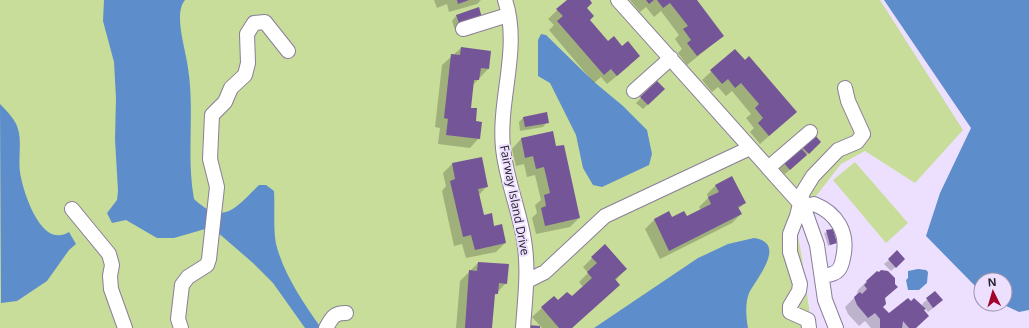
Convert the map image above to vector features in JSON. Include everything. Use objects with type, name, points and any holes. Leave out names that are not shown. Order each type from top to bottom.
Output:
[{"type":"lane","name":"Fairway Island Drive","points":[[505,0],[511,46],[503,119],[503,148],[524,238],[527,262],[523,328]]},
{"type":"lane","points":[[618,0],[800,206],[817,245],[826,300],[836,328]]},
{"type":"lane","points":[[463,29],[508,15]]},
{"type":"lane","points":[[182,328],[178,319],[182,284],[188,277],[206,265],[212,234],[217,187],[210,159],[212,116],[225,102],[231,88],[245,74],[248,63],[249,29],[254,23],[265,22],[288,51]]},
{"type":"lane","points":[[634,91],[670,58]]},
{"type":"lane","points":[[809,328],[808,320],[792,314],[789,310],[792,300],[799,291],[800,284],[790,252],[789,240],[800,206],[802,192],[813,176],[838,150],[857,142],[863,134],[851,108],[845,88]]},
{"type":"lane","points":[[768,168],[810,132]]},
{"type":"lane","points":[[527,281],[545,272],[605,216],[750,148]]},
{"type":"lane","points":[[800,206],[814,204],[827,211],[840,225],[844,235],[844,253],[839,269],[834,273],[822,276]]},
{"type":"lane","points":[[72,209],[109,254],[112,266],[110,276],[111,289],[125,328]]},
{"type":"lane","points":[[326,328],[332,316],[335,314],[346,313]]},
{"type":"green space","points":[[0,0],[880,0],[963,130],[915,183],[865,151],[841,164],[795,223],[813,328],[0,328]]},
{"type":"green space","points":[[855,162],[908,223],[886,243],[833,180]]},
{"type":"water","points":[[104,0],[185,0],[180,14],[180,23],[190,84],[191,166],[194,199],[204,207],[214,212],[222,213],[229,211],[236,206],[259,185],[266,185],[274,191],[275,238],[279,255],[295,288],[321,328],[305,328],[273,283],[253,263],[216,231],[205,229],[174,238],[157,238],[126,220],[112,223],[107,213],[117,200],[118,191],[115,139],[116,98],[114,62],[103,21]]},
{"type":"water","points":[[884,0],[1029,0],[1029,310],[1019,312],[1013,309],[1013,272],[973,272],[973,284],[926,236],[940,193],[971,128]]},
{"type":"water","points":[[541,34],[546,35],[593,81],[623,106],[647,130],[652,154],[649,165],[602,187],[593,185],[583,168],[576,135],[550,83],[538,76],[538,40]]},
{"type":"water","points":[[0,104],[8,112],[18,129],[20,139],[19,161],[21,180],[38,221],[45,230],[53,234],[62,235],[69,232],[76,244],[69,250],[47,281],[17,301],[1,303]]},
{"type":"water","points":[[754,238],[764,241],[769,247],[769,254],[763,271],[749,293],[746,310],[748,328],[594,328],[698,258],[728,244]]},
{"type":"water","points":[[918,269],[926,270],[928,272],[927,283],[919,290],[908,290],[906,280],[908,278],[908,271]]},
{"type":"building","points":[[457,0],[469,0],[458,4]]},
{"type":"building","points":[[567,0],[590,0],[592,3],[587,8],[594,16],[590,20],[608,41],[614,36],[622,46],[628,41],[640,56],[617,76],[611,69],[604,75],[557,21],[563,16],[556,9]]},
{"type":"building","points":[[646,0],[654,0],[649,4]]},
{"type":"building","points":[[657,0],[697,0],[724,36],[697,56],[687,43],[691,40],[683,29],[688,26],[670,3],[663,8]]},
{"type":"building","points":[[479,7],[482,18],[460,26],[456,15]]},
{"type":"building","points":[[461,47],[491,51],[489,69],[481,68],[479,80],[474,80],[471,108],[477,108],[476,121],[482,122],[480,139],[446,135],[448,119],[444,118],[451,54],[460,55]]},
{"type":"building","points":[[735,49],[745,60],[749,56],[797,112],[769,136],[758,123],[763,118],[755,108],[759,104],[741,83],[735,88],[728,79],[722,84],[710,70]]},
{"type":"building","points":[[657,81],[665,89],[648,105],[640,97]]},
{"type":"building","points":[[547,112],[549,123],[525,127],[523,117]]},
{"type":"building","points":[[553,131],[556,146],[564,145],[580,218],[545,226],[541,208],[546,206],[544,195],[550,193],[544,167],[536,169],[533,156],[525,158],[521,138]]},
{"type":"building","points":[[814,134],[821,142],[809,154],[801,146]]},
{"type":"building","points":[[800,147],[807,155],[790,170],[783,162]]},
{"type":"building","points":[[482,157],[488,187],[478,189],[484,215],[492,213],[494,226],[502,224],[506,243],[475,250],[471,235],[463,237],[450,181],[455,179],[452,163]]},
{"type":"building","points":[[732,176],[746,203],[738,207],[742,214],[669,251],[654,219],[669,211],[672,217],[684,211],[687,216],[711,204],[708,197],[719,192],[715,185]]},
{"type":"building","points":[[833,229],[837,243],[830,245],[826,230]]},
{"type":"building","points":[[605,244],[627,269],[615,279],[620,285],[572,328],[559,328],[541,307],[554,296],[558,300],[567,292],[572,296],[592,278],[587,272],[597,263],[591,257]]},
{"type":"building","points":[[897,250],[905,259],[896,268],[888,259]]},
{"type":"building","points":[[478,262],[509,264],[507,284],[499,283],[498,294],[495,294],[492,328],[465,328],[469,270],[477,271]]},
{"type":"building","points":[[881,270],[888,271],[895,278],[895,284],[898,287],[885,298],[886,304],[883,307],[889,313],[908,298],[911,301],[914,298],[926,309],[924,310],[929,316],[916,328],[909,328],[903,321],[902,328],[880,328],[880,319],[875,313],[868,318],[857,305],[854,297],[860,292],[862,294],[867,289],[864,285],[867,282],[866,281],[877,271],[879,272]]},
{"type":"building","points":[[935,291],[943,300],[933,308],[926,298]]},
{"type":"building","points":[[528,325],[540,326],[540,328],[528,328]]}]
